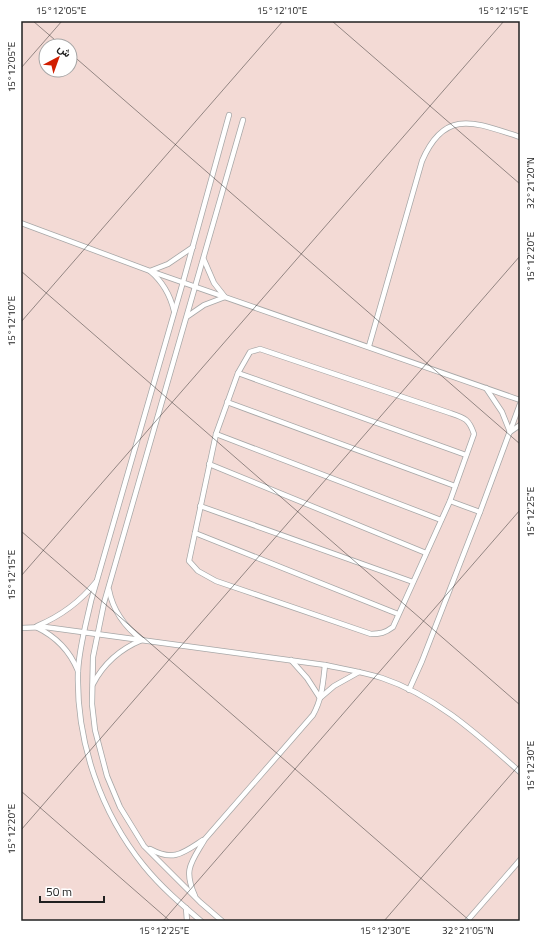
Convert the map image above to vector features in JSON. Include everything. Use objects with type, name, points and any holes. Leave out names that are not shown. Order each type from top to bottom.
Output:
[{"type":"lane","points":[[201,921],[144,866],[122,836],[104,803],[92,769],[83,736],[78,700],[78,671],[84,632],[97,581],[175,312],[229,115]]},
{"type":"lane","points":[[222,921],[196,898],[144,846],[120,807],[107,776],[95,730],[92,704],[92,686],[93,657],[97,634],[109,587],[243,120]]},
{"type":"lane","points":[[368,346],[422,161],[429,146],[446,129],[457,124],[480,124],[520,137]]},
{"type":"lane","points":[[21,223],[150,271],[520,400]]},
{"type":"lane","points":[[150,271],[168,264],[193,247]]},
{"type":"lane","points":[[204,259],[214,283],[224,297]]},
{"type":"lane","points":[[150,271],[167,290],[175,312]]},
{"type":"lane","points":[[187,318],[204,305],[224,297]]},
{"type":"lane","points":[[260,349],[450,413],[463,418],[470,424],[474,434],[450,501],[393,627],[387,632],[371,634],[216,581],[198,571],[189,561],[216,434],[227,402],[238,373],[250,352],[260,349]]},
{"type":"lane","points":[[238,373],[466,455]]},
{"type":"lane","points":[[486,388],[502,412],[510,432]]},
{"type":"lane","points":[[227,402],[455,486]]},
{"type":"lane","points":[[409,690],[422,661],[480,512],[520,404]]},
{"type":"lane","points":[[510,432],[520,425]]},
{"type":"lane","points":[[216,434],[441,520]]},
{"type":"lane","points":[[209,464],[426,553]]},
{"type":"lane","points":[[450,501],[480,512]]},
{"type":"lane","points":[[200,506],[413,582]]},
{"type":"lane","points":[[195,533],[398,614]]},
{"type":"lane","points":[[35,626],[55,617],[74,605],[97,581]]},
{"type":"lane","points":[[109,587],[113,603],[120,618],[130,630],[142,640]]},
{"type":"lane","points":[[35,626],[51,635],[61,644],[70,655],[78,671]]},
{"type":"lane","points":[[21,628],[35,626],[291,660],[325,665],[382,678],[409,690],[446,711],[520,772]]},
{"type":"lane","points":[[92,686],[109,661],[124,649],[142,640]]},
{"type":"lane","points":[[291,660],[307,678],[320,698]]},
{"type":"lane","points":[[144,846],[157,852],[173,855],[183,854],[204,839],[315,711],[320,698],[325,665]]},
{"type":"lane","points":[[320,698],[334,686],[359,672]]},
{"type":"lane","points":[[196,898],[189,883],[189,874],[193,861],[204,839]]},
{"type":"lane","points":[[466,921],[520,860]]},
{"type":"lane","points":[[186,908],[187,921]]},
{"type":"shaded area","points":[[21,21],[520,21],[520,921],[21,921]]}]
